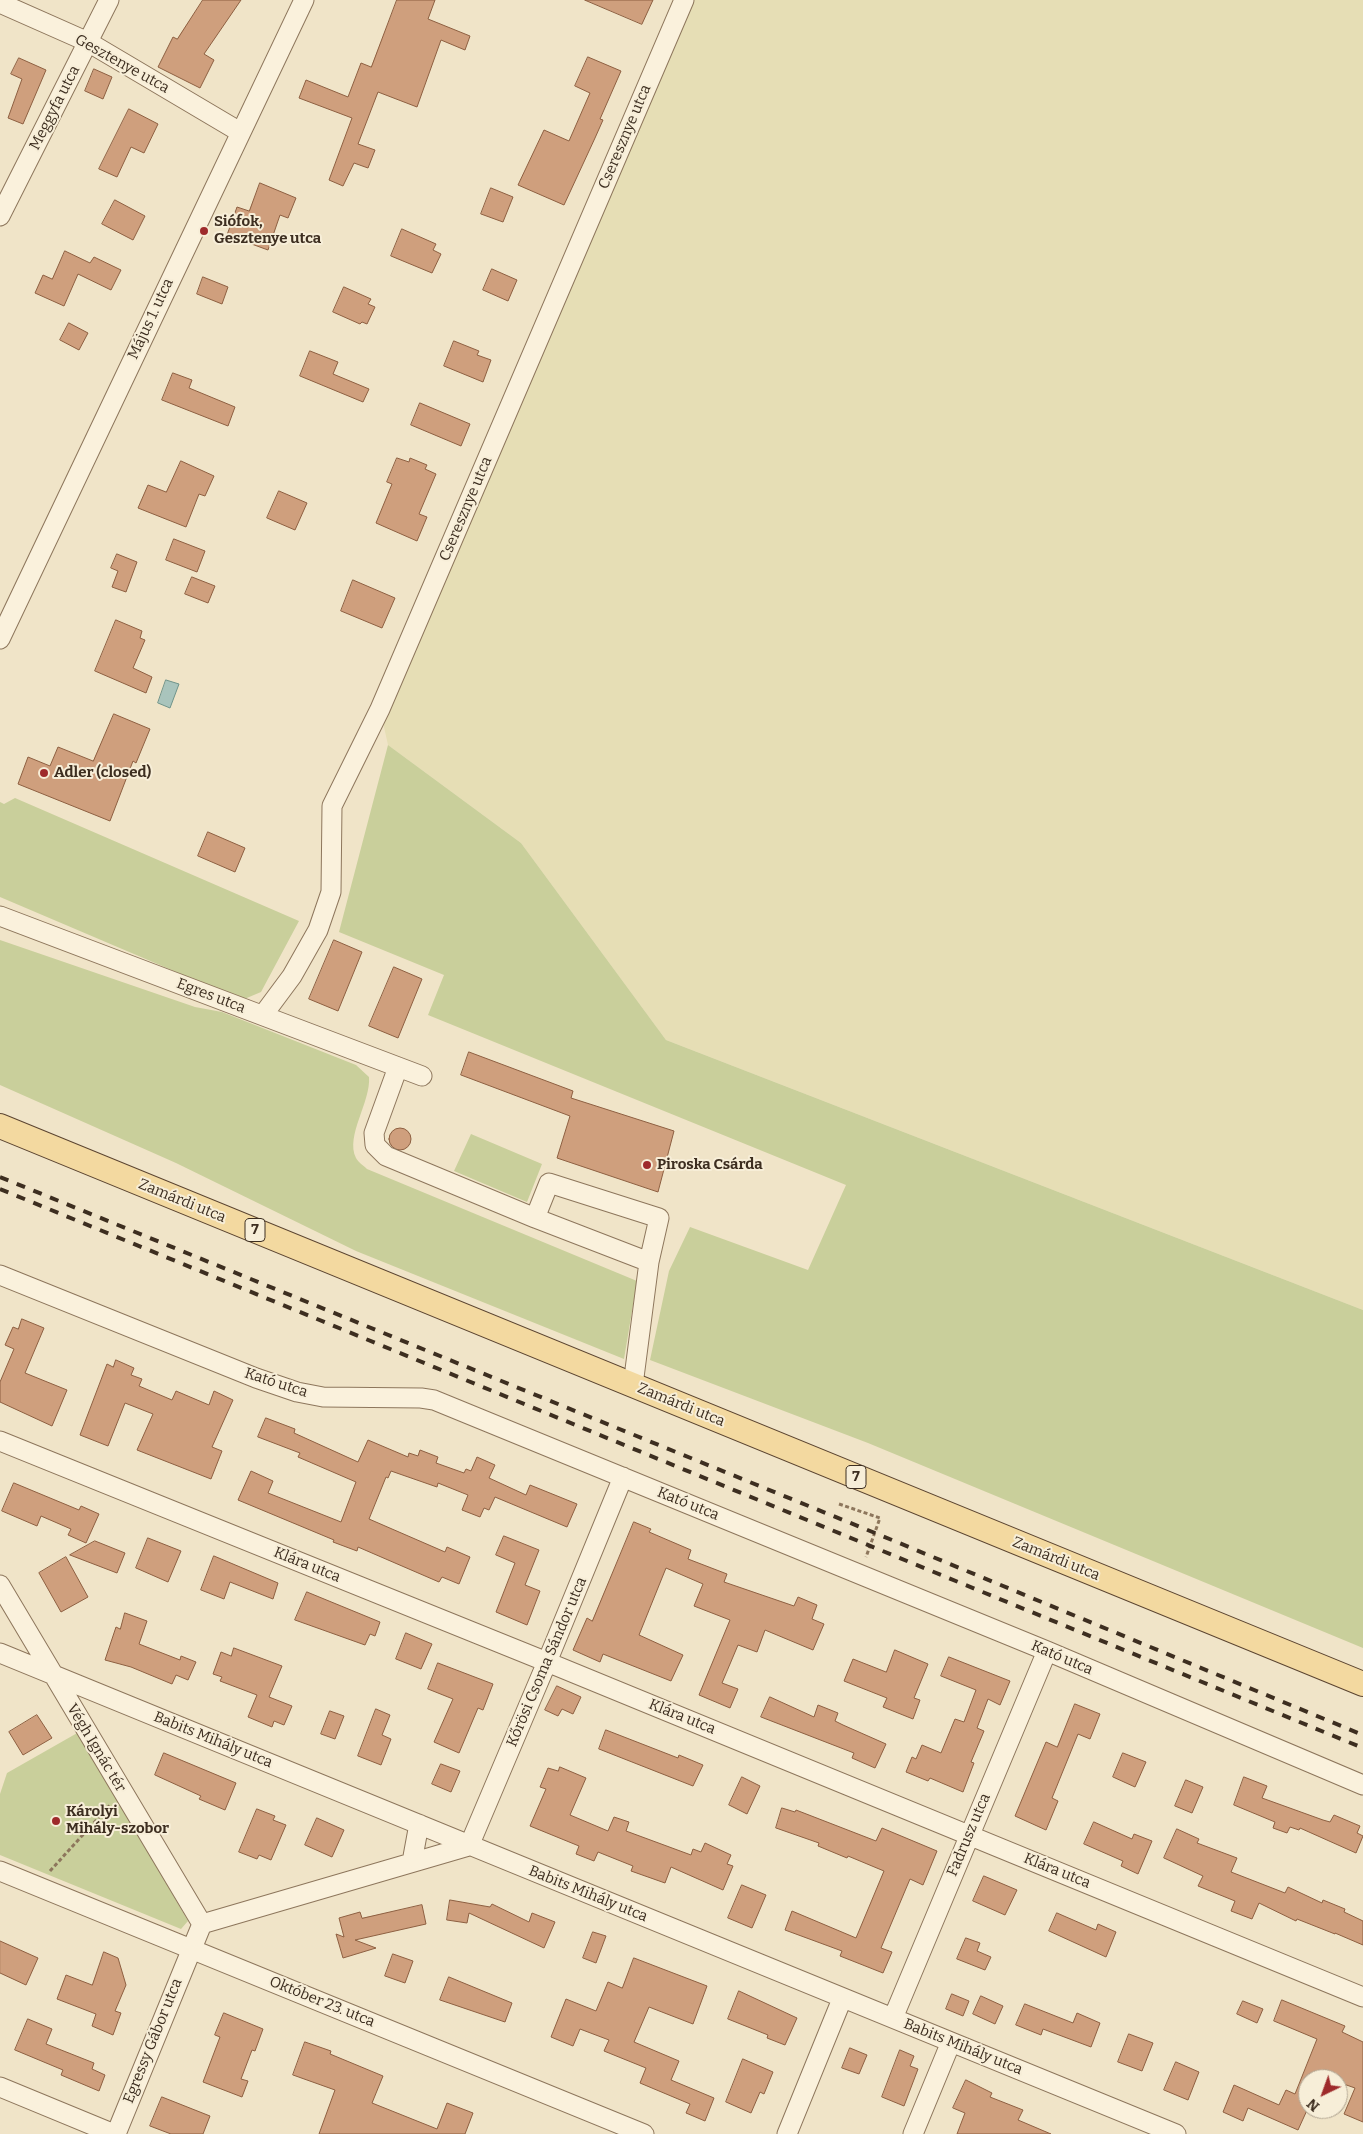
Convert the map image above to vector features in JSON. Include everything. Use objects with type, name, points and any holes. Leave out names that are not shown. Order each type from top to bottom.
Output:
[{"type":"main road","name":"Zamárdi utca","points":[[0,1126],[1363,1684]]},
{"type":"street","name":"Meggyfa utca","points":[[0,216],[109,0]]},
{"type":"street","name":"Május 1. utca","points":[[0,639],[304,0]]},
{"type":"street","name":"Cseresznye utca","points":[[263,1015],[292,976],[318,930],[330,892],[332,806],[380,709],[684,0]]},
{"type":"street","name":"Gesztenye utca","points":[[0,3],[88,42],[240,132]]},
{"type":"street","name":"Egres utca","points":[[0,916],[422,1076]]},
{"type":"street","points":[[398,1067],[374,1133],[375,1145],[386,1156],[535,1218],[649,1262]]},
{"type":"street","points":[[535,1218],[549,1183],[658,1218],[649,1262],[633,1385]]},
{"type":"street","name":"Kató utca","points":[[0,1275],[256,1378],[297,1392],[323,1397],[421,1398],[434,1400],[1047,1652],[1363,1785]]},
{"type":"street","name":"Klára utca","points":[[0,1441],[548,1662],[1363,1997]]},
{"type":"street","name":"Kőrösi Csoma Sándor utca","points":[[469,1846],[548,1662],[623,1477]]},
{"type":"street","name":"Végh Ignác tér","points":[[0,1585],[202,1924]]},
{"type":"street","name":"Fadrusz utca","points":[[893,2018],[1047,1652]]},
{"type":"street","name":"Babits Mihály utca","points":[[0,1653],[1176,2134]]},
{"type":"street","points":[[412,1862],[419,1824]]},
{"type":"street","points":[[191,1949],[202,1924],[469,1846]]},
{"type":"street","name":"Október 23. utca","points":[[0,1871],[644,2134]]},
{"type":"street","name":"Egressy Gábor utca","points":[[115,2134],[191,1949]]},
{"type":"street","points":[[787,2134],[842,1998]]},
{"type":"street","points":[[913,2134],[951,2042]]},
{"type":"street","points":[[0,2087],[115,2134]]},
{"type":"path","points":[[839,1504],[880,1518],[865,1558]]},
{"type":"path","points":[[50,1871],[110,1804],[115,1813]]},
{"type":"path","points":[[41,1868],[58,1874]]},
{"type":"shaded area","points":[[684,0],[1363,0],[1363,1310],[666,1040],[521,843],[388,745],[380,709]]},
{"type":"green space","points":[[388,745],[521,843],[666,1040],[1363,1310],[1363,1648],[868,1443],[650,1360],[669,1271],[690,1227],[808,1270],[846,1185],[428,1015],[444,975],[339,932]]},
{"type":"green space","points":[[15,798],[299,921],[261,992],[242,1000],[0,897],[0,802],[4,804]]},
{"type":"green space","points":[[0,940],[195,1007],[222,1012],[356,1065],[369,1077],[369,1087],[354,1140],[353,1149],[358,1161],[367,1169],[637,1281],[624,1359],[356,1251],[176,1163],[0,1085]]},
{"type":"green space","points":[[471,1134],[542,1164],[527,1202],[454,1171]]},
{"type":"green space","points":[[79,1732],[188,1921],[181,1929],[0,1855],[0,1794],[7,1773]]},
{"type":"water","points":[[166,680],[179,684],[170,708],[158,703]]},
{"type":"building","points":[[203,0],[241,0],[204,54],[214,60],[200,88],[158,67],[173,37],[177,39]]},
{"type":"building","points":[[397,0],[435,0],[428,19],[470,36],[465,50],[441,40],[417,107],[378,92],[358,144],[375,150],[368,168],[354,163],[343,186],[329,180],[352,118],[299,98],[306,80],[348,97],[361,63],[371,67]]},
{"type":"building","points":[[585,0],[653,0],[642,24]]},
{"type":"building","points":[[588,57],[621,71],[600,119],[603,120],[564,205],[518,185],[544,130],[569,141],[590,93],[575,86]]},
{"type":"building","points":[[19,58],[46,70],[23,124],[8,118],[22,79],[11,74]]},
{"type":"building","points":[[94,69],[112,77],[103,99],[85,91]]},
{"type":"building","points":[[129,109],[158,124],[144,153],[131,147],[117,177],[99,169]]},
{"type":"building","points":[[260,183],[296,198],[288,218],[280,215],[268,250],[227,235],[237,207],[249,211]]},
{"type":"building","points":[[491,188],[513,197],[503,222],[481,214]]},
{"type":"building","points":[[115,200],[145,216],[133,240],[102,224]]},
{"type":"building","points":[[402,229],[436,244],[433,250],[441,254],[432,273],[391,256]]},
{"type":"building","points":[[65,251],[90,263],[94,257],[121,270],[111,290],[78,274],[64,306],[35,293],[43,275],[52,279]]},
{"type":"building","points":[[492,269],[517,280],[508,301],[483,290]]},
{"type":"building","points":[[203,277],[228,287],[222,304],[197,294]]},
{"type":"building","points":[[344,287],[371,299],[368,304],[375,307],[367,324],[362,322],[360,324],[333,312]]},
{"type":"building","points":[[69,323],[88,333],[79,350],[60,340]]},
{"type":"building","points":[[454,341],[479,351],[477,355],[491,360],[483,382],[444,366]]},
{"type":"building","points":[[310,351],[338,362],[333,374],[369,389],[363,402],[300,376]]},
{"type":"building","points":[[173,373],[192,380],[189,388],[235,407],[228,426],[162,400]]},
{"type":"building","points":[[420,403],[470,424],[461,446],[411,425]]},
{"type":"building","points":[[397,458],[409,462],[410,458],[427,465],[425,469],[436,474],[419,514],[427,517],[417,541],[376,523],[392,484],[387,482]]},
{"type":"building","points":[[181,461],[214,476],[205,496],[199,494],[186,527],[138,508],[148,485],[166,492]]},
{"type":"building","points":[[279,491],[307,503],[295,530],[267,518]]},
{"type":"building","points":[[174,539],[205,551],[197,572],[166,560]]},
{"type":"building","points":[[117,554],[137,562],[126,592],[112,587],[118,571],[111,568]]},
{"type":"building","points":[[192,577],[215,586],[208,603],[185,594]]},
{"type":"building","points":[[353,580],[395,598],[382,628],[341,611]]},
{"type":"building","points":[[116,620],[142,631],[140,638],[145,640],[133,668],[152,677],[146,693],[95,671]]},
{"type":"building","points":[[114,714],[150,729],[136,763],[133,761],[110,821],[18,784],[28,757],[50,766],[58,747],[93,761]]},
{"type":"building","points":[[208,832],[245,848],[235,872],[198,856]]},
{"type":"building","points":[[334,940],[362,952],[338,1011],[309,999]]},
{"type":"building","points":[[394,967],[422,979],[398,1038],[369,1026]]},
{"type":"building","points":[[469,1052],[573,1091],[571,1098],[674,1131],[658,1192],[557,1158],[570,1116],[461,1075]]},
{"type":"building","points":[[396,1128],[404,1128],[411,1135],[411,1143],[404,1150],[396,1150],[389,1143],[389,1135]]},
{"type":"building","points":[[22,1319],[44,1328],[25,1373],[67,1390],[52,1426],[0,1402],[0,1382],[14,1349],[5,1345],[13,1327],[18,1329]]},
{"type":"building","points":[[116,1360],[134,1368],[131,1375],[142,1379],[139,1386],[172,1400],[176,1391],[209,1405],[214,1391],[233,1400],[212,1447],[222,1451],[211,1479],[137,1450],[153,1414],[125,1403],[108,1446],[80,1435],[107,1364],[113,1367]]},
{"type":"building","points":[[266,1418],[295,1429],[294,1433],[358,1462],[368,1440],[408,1457],[409,1453],[418,1456],[420,1450],[438,1457],[436,1463],[464,1473],[466,1469],[471,1471],[477,1457],[495,1465],[489,1478],[526,1495],[530,1485],[577,1504],[567,1527],[495,1497],[489,1510],[484,1508],[480,1517],[462,1510],[468,1495],[438,1483],[437,1487],[391,1471],[388,1478],[386,1477],[369,1519],[445,1552],[447,1547],[470,1557],[459,1584],[442,1577],[439,1582],[358,1547],[357,1551],[333,1542],[334,1540],[238,1500],[251,1471],[273,1481],[268,1493],[341,1522],[356,1482],[298,1457],[300,1453],[258,1437]]},
{"type":"building","points":[[14,1483],[79,1510],[81,1506],[99,1514],[86,1543],[68,1535],[71,1529],[41,1516],[37,1526],[2,1511]]},
{"type":"building","points":[[634,1522],[651,1529],[649,1532],[691,1550],[688,1559],[727,1574],[724,1582],[794,1606],[798,1597],[817,1605],[812,1619],[824,1624],[813,1650],[765,1630],[757,1652],[738,1645],[722,1683],[738,1689],[730,1708],[699,1695],[730,1620],[694,1606],[703,1584],[666,1568],[639,1635],[683,1655],[671,1681],[603,1654],[600,1662],[573,1650],[587,1618],[592,1621]]},
{"type":"building","points":[[504,1536],[539,1550],[525,1585],[540,1591],[527,1625],[496,1612],[515,1563],[496,1555]]},
{"type":"building","points":[[148,1538],[181,1551],[168,1582],[136,1568]]},
{"type":"building","points":[[95,1541],[125,1553],[117,1573],[70,1555]]},
{"type":"building","points":[[214,1556],[278,1583],[273,1599],[230,1582],[224,1599],[201,1590]]},
{"type":"building","points":[[66,1557],[88,1597],[61,1612],[39,1573]]},
{"type":"building","points":[[307,1592],[380,1622],[375,1636],[370,1634],[365,1645],[295,1620]]},
{"type":"building","points":[[125,1613],[147,1621],[139,1644],[180,1660],[181,1656],[196,1662],[188,1680],[176,1675],[172,1684],[131,1667],[105,1660],[116,1627],[120,1629]]},
{"type":"building","points":[[406,1633],[432,1644],[421,1669],[396,1659]]},
{"type":"building","points":[[234,1648],[282,1666],[269,1697],[292,1706],[284,1725],[274,1721],[272,1727],[248,1717],[257,1695],[220,1681],[222,1677],[213,1674],[221,1652],[231,1656]]},
{"type":"building","points":[[895,1650],[928,1664],[914,1698],[920,1700],[913,1719],[883,1707],[887,1698],[844,1681],[853,1659],[886,1672]]},
{"type":"building","points":[[949,1657],[1010,1681],[1000,1705],[988,1699],[977,1728],[984,1731],[971,1762],[974,1763],[963,1792],[930,1778],[928,1781],[906,1772],[912,1757],[916,1759],[922,1745],[941,1753],[955,1719],[964,1722],[976,1690],[941,1676]]},
{"type":"building","points":[[438,1663],[493,1684],[483,1710],[478,1708],[459,1753],[434,1742],[453,1699],[428,1689]]},
{"type":"building","points":[[557,1686],[581,1697],[573,1714],[562,1709],[558,1716],[545,1710]]},
{"type":"building","points":[[770,1697],[814,1717],[818,1705],[838,1713],[835,1721],[886,1744],[875,1768],[852,1758],[854,1753],[761,1717]]},
{"type":"building","points":[[1075,1704],[1100,1714],[1090,1739],[1078,1734],[1052,1798],[1058,1801],[1046,1830],[1015,1816],[1046,1742],[1057,1747]]},
{"type":"building","points":[[376,1709],[390,1715],[382,1735],[391,1739],[381,1765],[358,1756]]},
{"type":"building","points":[[330,1711],[344,1716],[335,1739],[321,1734]]},
{"type":"building","points":[[37,1715],[52,1738],[23,1755],[9,1732]]},
{"type":"building","points":[[606,1730],[678,1758],[679,1755],[703,1765],[693,1786],[599,1749]]},
{"type":"building","points":[[164,1753],[236,1783],[225,1810],[199,1799],[201,1796],[155,1775]]},
{"type":"building","points":[[1123,1753],[1146,1762],[1135,1787],[1113,1777]]},
{"type":"building","points":[[441,1764],[460,1771],[451,1792],[432,1784]]},
{"type":"building","points":[[560,1767],[586,1778],[570,1815],[608,1831],[614,1817],[629,1822],[626,1831],[691,1855],[693,1849],[701,1852],[705,1843],[731,1855],[727,1864],[733,1866],[723,1890],[671,1867],[665,1883],[631,1871],[633,1866],[598,1852],[594,1861],[576,1854],[579,1846],[530,1826],[546,1789],[540,1787],[548,1768],[558,1771]]},
{"type":"building","points":[[742,1777],[760,1786],[747,1814],[729,1805]]},
{"type":"building","points":[[1244,1777],[1267,1786],[1262,1798],[1330,1822],[1334,1815],[1360,1826],[1357,1833],[1363,1836],[1356,1853],[1300,1828],[1299,1830],[1290,1827],[1287,1833],[1273,1828],[1275,1822],[1234,1805]]},
{"type":"building","points":[[1186,1780],[1203,1787],[1192,1813],[1175,1806]]},
{"type":"building","points":[[782,1808],[795,1812],[796,1810],[876,1841],[882,1828],[937,1851],[923,1885],[910,1879],[881,1948],[892,1952],[883,1973],[840,1956],[842,1951],[785,1930],[792,1911],[856,1938],[884,1871],[818,1846],[819,1843],[776,1828]]},
{"type":"building","points":[[257,1809],[275,1816],[273,1820],[286,1825],[271,1860],[259,1855],[257,1859],[239,1852]]},
{"type":"building","points":[[317,1818],[344,1830],[332,1857],[305,1845]]},
{"type":"building","points":[[1094,1822],[1132,1839],[1134,1834],[1152,1841],[1138,1874],[1121,1866],[1123,1861],[1084,1844]]},
{"type":"building","points":[[1177,1829],[1199,1839],[1197,1843],[1237,1858],[1231,1872],[1285,1893],[1288,1887],[1322,1903],[1323,1900],[1345,1909],[1344,1912],[1363,1921],[1363,1945],[1297,1919],[1296,1921],[1259,1903],[1252,1919],[1231,1911],[1235,1901],[1198,1886],[1203,1876],[1164,1858]]},
{"type":"building","points":[[984,1876],[1017,1890],[1005,1915],[973,1901]]},
{"type":"building","points":[[742,1885],[766,1895],[752,1928],[728,1918]]},
{"type":"building","points":[[450,1900],[490,1907],[492,1904],[529,1922],[532,1913],[555,1922],[544,1948],[469,1913],[467,1923],[447,1920]]},
{"type":"building","points":[[422,1905],[426,1924],[355,1940],[376,1948],[343,1958],[336,1934],[344,1937],[339,1918],[360,1912],[362,1918]]},
{"type":"building","points":[[1057,1913],[1096,1930],[1098,1924],[1116,1932],[1106,1957],[1049,1931]]},
{"type":"building","points":[[593,1932],[606,1936],[596,1963],[583,1958]]},
{"type":"building","points":[[966,1938],[980,1943],[977,1951],[991,1957],[985,1970],[957,1959]]},
{"type":"building","points":[[0,1941],[38,1958],[26,1985],[0,1973]]},
{"type":"building","points":[[104,1952],[118,1958],[126,1985],[115,2011],[121,2013],[113,2035],[92,2026],[96,2014],[57,1999],[66,1975],[92,1985]]},
{"type":"building","points":[[393,1954],[413,1961],[405,1983],[385,1976]]},
{"type":"building","points":[[634,1958],[707,1986],[693,2024],[649,2007],[634,2042],[679,2061],[671,2080],[714,2098],[705,2121],[686,2113],[690,2104],[640,2083],[646,2068],[604,2051],[609,2040],[580,2029],[573,2046],[551,2037],[566,1999],[596,2011],[608,1982],[622,1988]]},
{"type":"building","points":[[449,1977],[512,2003],[505,2022],[440,2000]]},
{"type":"building","points":[[739,1991],[797,2018],[785,2045],[767,2038],[768,2035],[728,2019]]},
{"type":"building","points":[[952,1994],[969,2001],[963,2016],[946,2009]]},
{"type":"building","points":[[981,1996],[1003,2006],[995,2024],[973,2014]]},
{"type":"building","points":[[1282,2000],[1345,2026],[1342,2032],[1363,2042],[1363,2122],[1348,2116],[1348,2105],[1355,2088],[1348,2086],[1348,2069],[1305,2069],[1317,2039],[1274,2021]]},
{"type":"building","points":[[1243,2001],[1263,2009],[1257,2023],[1237,2014]]},
{"type":"building","points":[[1025,2004],[1073,2023],[1077,2013],[1100,2023],[1091,2047],[1043,2029],[1041,2035],[1016,2025]]},
{"type":"building","points":[[224,2013],[263,2029],[255,2051],[252,2050],[241,2079],[248,2081],[242,2097],[203,2082],[220,2037],[215,2035]]},
{"type":"building","points":[[28,2019],[52,2029],[46,2044],[94,2063],[92,2069],[105,2075],[99,2091],[61,2075],[63,2070],[15,2050]]},
{"type":"building","points":[[1129,2034],[1153,2043],[1142,2071],[1118,2062]]},
{"type":"building","points":[[305,2042],[331,2051],[330,2054],[383,2076],[372,2103],[437,2129],[447,2103],[473,2113],[465,2134],[319,2134],[335,2090],[293,2075]]},
{"type":"building","points":[[850,2048],[867,2055],[859,2074],[842,2068]]},
{"type":"building","points":[[900,2050],[914,2056],[910,2066],[918,2069],[904,2106],[882,2097]]},
{"type":"building","points":[[743,2059],[773,2072],[764,2094],[760,2092],[751,2113],[726,2102]]},
{"type":"building","points":[[1176,2062],[1199,2072],[1188,2100],[1164,2090]]},
{"type":"building","points":[[966,2080],[992,2093],[990,2097],[1023,2110],[1018,2120],[1051,2134],[957,2134],[965,2113],[953,2108]]},
{"type":"building","points":[[1234,2085],[1279,2105],[1286,2090],[1295,2094],[1298,2086],[1298,2119],[1303,2119],[1298,2130],[1248,2108],[1243,2121],[1223,2112]]},
{"type":"building","points":[[162,2097],[210,2116],[203,2134],[171,2134],[150,2126]]},
{"type":"railway","points":[[0,1177],[875,1533],[1363,1735]]},
{"type":"railway","points":[[0,1189],[1363,1748]]},
{"type":"place","name":"Siófok, Gesztenye utca","points":[[204,231]]},
{"type":"place","name":"Adler (closed)","points":[[44,773]]},
{"type":"place","name":"Piroska Csárda","points":[[647,1165]]},
{"type":"place","name":"Károlyi Mihály-szobor","points":[[56,1821]]}]
